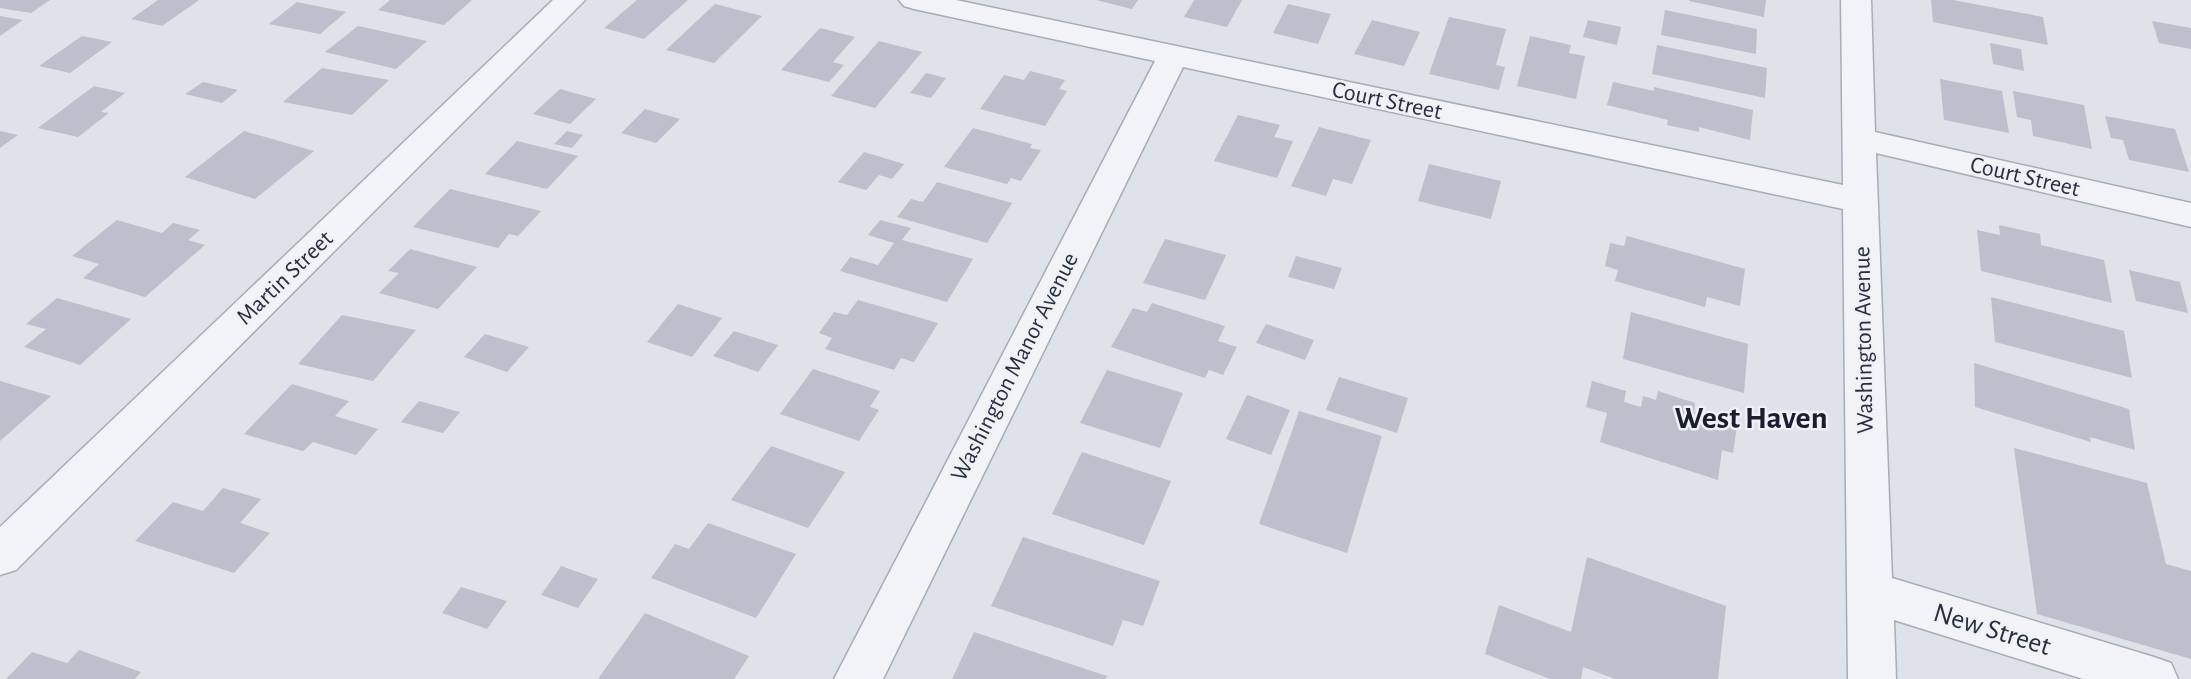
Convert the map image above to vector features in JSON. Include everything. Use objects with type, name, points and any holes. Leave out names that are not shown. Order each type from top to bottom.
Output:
[{"type":"street","name":"Martin Street","points":[[0,556],[570,0]]},
{"type":"street","name":"Court Street","points":[[914,0],[1861,201]]},
{"type":"street","name":"Washington Avenue","points":[[1857,0],[1872,679]]},
{"type":"street","name":"Washington Manor Avenue","points":[[858,679],[1173,55]]},
{"type":"street","name":"Court Street","points":[[1860,139],[2191,215]]},
{"type":"street","name":"New Street","points":[[1870,592],[2154,679]]},
{"type":"building","points":[[0,0],[50,0],[31,13],[0,8]]},
{"type":"building","points":[[158,0],[199,0],[162,26],[131,19]]},
{"type":"building","points":[[390,0],[472,0],[444,25],[378,10]]},
{"type":"building","points":[[637,0],[688,0],[644,39],[604,28]]},
{"type":"building","points":[[1096,0],[1138,0],[1132,9]]},
{"type":"building","points":[[1194,0],[1242,0],[1227,27],[1184,17]]},
{"type":"building","points":[[1689,0],[1766,0],[1764,17]]},
{"type":"building","points":[[1931,0],[1953,0],[2043,17],[2048,45],[1933,22]]},
{"type":"building","points":[[297,2],[346,12],[320,34],[269,24]]},
{"type":"building","points":[[715,4],[762,16],[714,63],[666,50]]},
{"type":"building","points":[[1288,4],[1331,14],[1318,44],[1273,33]]},
{"type":"building","points":[[1665,10],[1757,29],[1756,54],[1661,35]]},
{"type":"building","points":[[0,16],[23,20],[0,36]]},
{"type":"building","points":[[1449,17],[1506,29],[1496,65],[1505,67],[1499,90],[1429,74]]},
{"type":"building","points":[[1372,20],[1420,32],[1404,66],[1354,54]]},
{"type":"building","points":[[1588,20],[1621,27],[1617,45],[1583,37]]},
{"type":"building","points":[[2152,21],[2191,28],[2191,49],[2159,43]]},
{"type":"building","points":[[358,26],[427,41],[396,69],[325,52]]},
{"type":"building","points":[[820,28],[855,37],[833,62],[844,65],[829,82],[781,70]]},
{"type":"building","points":[[82,36],[112,42],[70,73],[39,66]]},
{"type":"building","points":[[1530,36],[1571,45],[1569,53],[1585,56],[1576,99],[1517,86]]},
{"type":"building","points":[[879,41],[922,52],[875,108],[831,96]]},
{"type":"building","points":[[1990,43],[2021,49],[2024,71],[1993,64]]},
{"type":"building","points":[[1657,45],[1767,68],[1765,98],[1652,74]]},
{"type":"building","points":[[322,68],[389,80],[352,115],[283,102]]},
{"type":"building","points":[[1030,71],[1065,80],[1059,89],[1067,91],[1045,126],[980,109],[1004,75],[1024,80]]},
{"type":"building","points":[[926,73],[946,78],[931,98],[910,93]]},
{"type":"building","points":[[1940,79],[2002,91],[2009,133],[1944,120]]},
{"type":"building","points":[[203,82],[238,90],[222,103],[185,94]]},
{"type":"building","points":[[1613,82],[1654,91],[1654,87],[1753,110],[1750,140],[1699,127],[1699,132],[1667,125],[1668,120],[1607,105]]},
{"type":"building","points":[[94,86],[125,93],[101,112],[109,113],[78,137],[38,128]]},
{"type":"building","points":[[560,89],[596,99],[570,124],[533,114]]},
{"type":"building","points":[[2013,91],[2084,105],[2092,149],[2033,136],[2031,120],[2017,117]]},
{"type":"building","points":[[645,109],[680,119],[656,143],[621,133]]},
{"type":"building","points":[[1238,115],[1280,125],[1274,137],[1293,141],[1277,178],[1214,161]]},
{"type":"building","points":[[2105,116],[2175,129],[2189,172],[2129,160],[2123,140],[2111,138]]},
{"type":"building","points":[[1319,127],[1371,140],[1352,184],[1333,179],[1326,196],[1291,186]]},
{"type":"building","points":[[973,128],[1032,144],[1030,148],[1041,150],[1021,181],[1011,178],[1007,184],[944,167]]},
{"type":"building","points":[[0,131],[18,135],[0,148]]},
{"type":"building","points":[[244,131],[314,151],[255,199],[185,177]]},
{"type":"building","points":[[567,131],[583,135],[572,148],[554,144]]},
{"type":"building","points":[[517,141],[578,156],[547,189],[485,174]]},
{"type":"building","points":[[864,152],[904,164],[892,179],[879,175],[866,190],[838,182]]},
{"type":"building","points":[[1429,164],[1501,181],[1491,219],[1418,201]]},
{"type":"building","points":[[937,182],[1012,203],[987,243],[897,217],[911,199],[923,202]]},
{"type":"building","points":[[450,189],[541,211],[518,236],[509,234],[498,248],[413,227]]},
{"type":"building","points":[[117,220],[162,233],[173,223],[200,230],[188,240],[205,245],[145,297],[83,278],[99,264],[72,256]]},
{"type":"building","points":[[880,220],[911,228],[902,240],[973,259],[947,302],[840,271],[850,257],[878,265],[894,243],[868,235]]},
{"type":"building","points":[[1999,225],[2040,234],[2041,245],[2104,260],[2112,303],[1981,271],[1977,230],[2000,235]]},
{"type":"building","points":[[1627,236],[1745,269],[1740,306],[1707,297],[1705,307],[1615,281],[1618,270],[1605,266],[1610,243],[1624,246]]},
{"type":"building","points":[[1165,239],[1226,255],[1205,300],[1143,283]]},
{"type":"building","points":[[410,249],[477,267],[438,309],[379,293],[399,273],[388,271]]},
{"type":"building","points":[[1296,256],[1342,268],[1334,289],[1288,277]]},
{"type":"building","points":[[2129,270],[2180,282],[2188,313],[2136,301]]},
{"type":"building","points":[[1991,297],[2124,331],[2132,378],[1995,342]]},
{"type":"building","points":[[57,298],[131,319],[80,365],[24,347],[46,329],[26,324]]},
{"type":"building","points":[[858,300],[938,323],[914,362],[901,358],[894,370],[825,349],[832,338],[819,333],[834,312],[847,315]]},
{"type":"building","points":[[1152,303],[1225,326],[1218,341],[1237,347],[1223,375],[1209,370],[1205,378],[1111,347],[1133,308],[1147,312]]},
{"type":"building","points":[[678,304],[722,318],[692,357],[647,342]]},
{"type":"building","points":[[1631,312],[1748,344],[1744,393],[1623,359]]},
{"type":"building","points":[[342,315],[416,330],[373,381],[298,364]]},
{"type":"building","points":[[1266,324],[1314,340],[1305,360],[1256,343]]},
{"type":"building","points":[[734,331],[778,345],[758,372],[713,356]]},
{"type":"building","points":[[485,334],[529,347],[507,372],[464,357]]},
{"type":"building","points":[[1974,363],[2129,409],[2135,450],[2090,437],[2091,442],[1975,407]]},
{"type":"building","points":[[813,369],[880,391],[870,407],[879,410],[859,441],[780,414]]},
{"type":"building","points":[[1107,370],[1183,393],[1160,448],[1080,423]]},
{"type":"building","points":[[1339,377],[1408,398],[1397,433],[1326,410]]},
{"type":"building","points":[[0,381],[51,396],[0,441]]},
{"type":"building","points":[[1592,381],[1626,391],[1624,402],[1641,407],[1643,396],[1656,400],[1658,391],[1695,403],[1694,412],[1737,426],[1733,453],[1722,450],[1718,480],[1600,442],[1607,413],[1586,407]]},
{"type":"building","points":[[292,384],[349,401],[335,416],[378,429],[356,455],[313,442],[303,451],[244,434]]},
{"type":"building","points":[[1247,395],[1290,410],[1271,455],[1226,439]]},
{"type":"building","points":[[419,401],[460,412],[443,433],[401,422]]},
{"type":"building","points":[[1299,411],[1382,436],[1347,553],[1259,524]]},
{"type":"building","points":[[771,446],[845,472],[808,528],[731,500]]},
{"type":"building","points":[[2014,448],[2147,483],[2166,564],[2191,571],[2191,659],[2037,614]]},
{"type":"building","points":[[1082,452],[1171,481],[1144,545],[1052,514]]},
{"type":"building","points":[[223,488],[261,499],[240,523],[270,533],[234,573],[135,541],[173,502],[203,511]]},
{"type":"building","points":[[708,523],[796,554],[756,618],[651,578],[675,544],[689,549]]},
{"type":"building","points":[[1023,537],[1160,581],[1143,626],[1123,620],[1113,646],[991,606]]},
{"type":"building","points":[[1587,557],[1726,606],[1718,679],[1615,679],[1583,667],[1581,679],[1550,679],[1485,654],[1499,605],[1571,632]]},
{"type":"building","points":[[561,566],[598,579],[578,608],[541,595]]},
{"type":"building","points":[[461,587],[507,601],[487,629],[442,613]]},
{"type":"building","points":[[645,613],[749,656],[734,679],[598,679]]},
{"type":"building","points":[[974,632],[1107,676],[1106,679],[952,679]]},
{"type":"building","points":[[79,650],[141,672],[135,679],[6,679],[32,652],[67,663]]},
{"type":"district","name":"West Haven","points":[[1751,418]]}]
